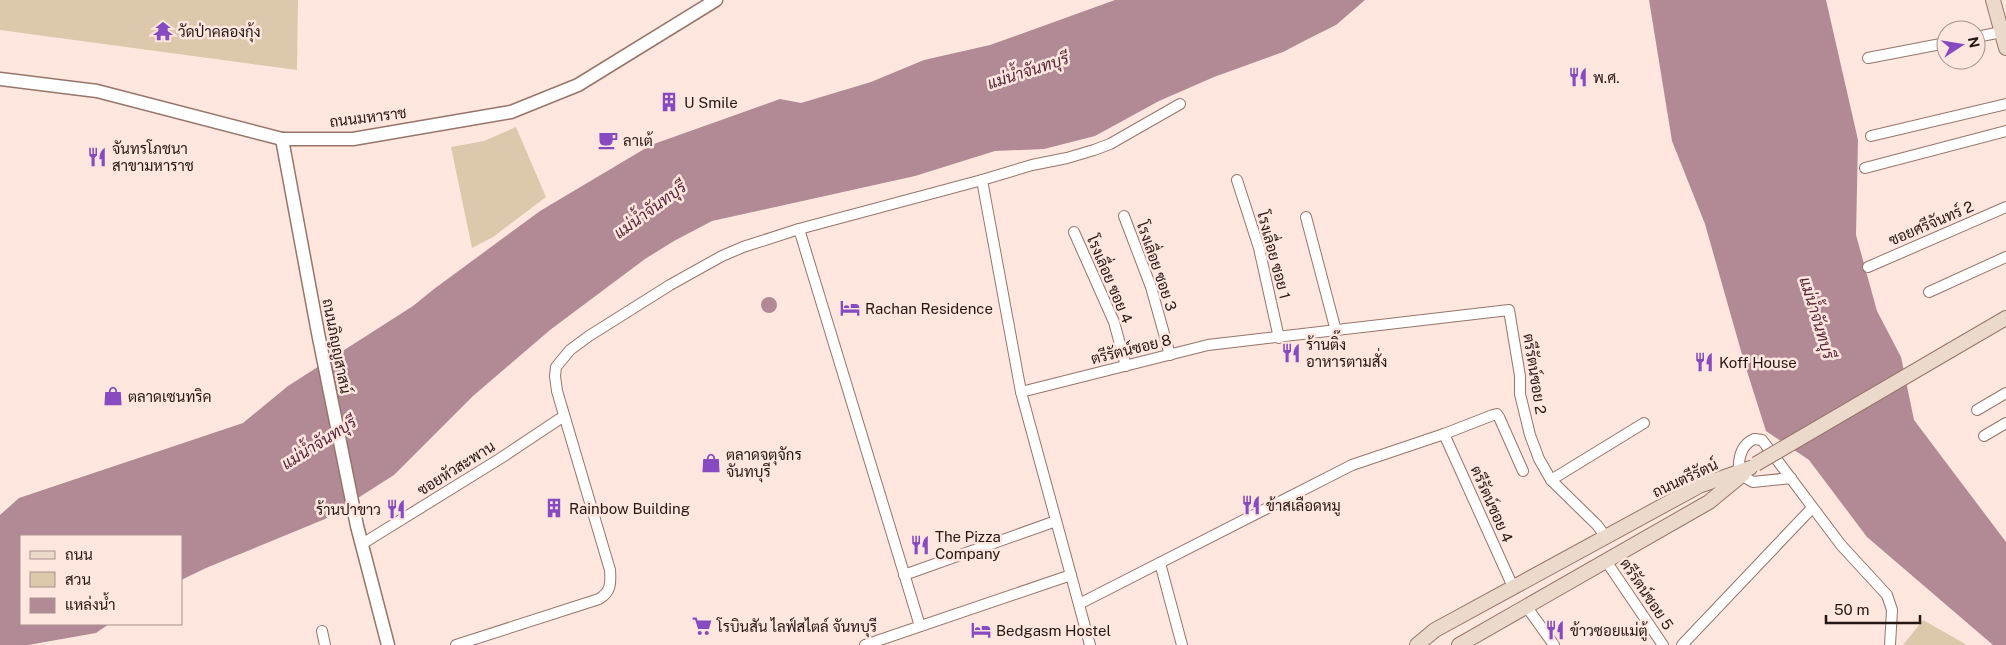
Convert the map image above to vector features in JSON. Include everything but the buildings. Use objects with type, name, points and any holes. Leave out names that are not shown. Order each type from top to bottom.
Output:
[{"type":"main road","points":[[1993,0],[2006,48]]},
{"type":"main road","name":"ถนนตรีรัตน์","points":[[1459,645],[1709,502],[1746,470],[2006,318]]},
{"type":"main road","name":"ถนนตรีรัตน์","points":[[1417,645],[1434,630],[1699,486],[1746,470]]},
{"type":"street","name":"ถนนมหาราช","points":[[0,79],[97,91],[282,139],[353,139],[511,112],[578,85],[716,0]]},
{"type":"street","points":[[1986,35],[2002,32]]},
{"type":"street","points":[[1868,58],[1936,45]]},
{"type":"street","points":[[456,645],[599,600],[607,592],[611,580],[610,570],[564,416],[555,376],[556,367],[570,350],[588,336],[706,265],[743,247],[799,229],[1032,165],[1067,158],[1110,144],[1180,104]]},
{"type":"street","points":[[1871,136],[2006,104]]},
{"type":"street","points":[[1865,168],[2006,131]]},
{"type":"street","name":"ถนนภิญญสาสน์","points":[[282,139],[318,333],[357,526],[388,645]]},
{"type":"street","points":[[982,180],[1021,392],[1090,645]]},
{"type":"street","name":"โรงเลื่อย ซอย 1","points":[[1237,180],[1259,248],[1279,338]]},
{"type":"street","name":"ซอยศรีจันทร์ 2","points":[[1868,266],[2006,207]]},
{"type":"street","name":"โรงเลื่อย ซอย 3","points":[[1124,216],[1151,287],[1170,355]]},
{"type":"street","points":[[1306,217],[1336,331]]},
{"type":"street","points":[[799,229],[920,626]]},
{"type":"street","name":"โรงเลื่อย ซอย 4","points":[[1074,232],[1114,322],[1126,366]]},
{"type":"street","points":[[1929,292],[2006,257]]},
{"type":"street","name":"ตรีรัตน์ซอย 8","points":[[1021,392],[1208,345],[1509,310]]},
{"type":"street","name":"ตรีรัตน์ซอย 2","points":[[1509,310],[1520,376],[1522,403],[1530,435],[1551,480],[1597,525],[1606,537]]},
{"type":"street","points":[[1977,410],[2006,393]]},
{"type":"street","points":[[1079,604],[1352,465],[1497,414],[1523,471]]},
{"type":"street","name":"ซอยหัวสะพาน","points":[[362,544],[501,458],[564,416]]},
{"type":"street","points":[[1551,480],[1644,423]]},
{"type":"street","points":[[1984,436],[2006,423]]},
{"type":"street","name":"ตรีรัตน์ซอย 4","points":[[1444,434],[1513,587]]},
{"type":"street","points":[[1791,478],[1753,482],[1738,460],[1742,451],[1751,440],[1758,439],[1765,443],[1791,478],[1812,508],[1840,545],[1887,595],[1892,610],[1890,645]]},
{"type":"street","points":[[1682,645],[1812,508]]},
{"type":"street","points":[[904,575],[1056,520]]},
{"type":"street","name":"ตรีรัตน์ซอย 5","points":[[1606,561],[1663,645]]},
{"type":"street","points":[[1160,563],[1182,645]]},
{"type":"street","points":[[865,645],[1071,575]]},
{"type":"street","points":[[1526,606],[1554,645]]},
{"type":"street","points":[[322,632],[325,645]]},
{"type":"green space","points":[[0,0],[298,0],[297,70],[0,30]]},
{"type":"green space","points":[[516,127],[546,197],[493,237],[472,248],[451,147],[484,141]]},
{"type":"green space","points":[[1923,620],[1967,645],[1903,645]]},
{"type":"water","name":"แม่น้ำจันทบุรี","points":[[1115,0],[1365,0],[1336,25],[1283,52],[1214,77],[1159,101],[1095,136],[1044,149],[995,151],[915,176],[712,221],[645,259],[550,330],[473,396],[394,475],[325,519],[182,580],[182,535],[20,535],[20,625],[108,625],[96,633],[28,645],[0,645],[0,515],[19,498],[243,423],[288,386],[413,306],[540,211],[651,145],[780,99],[801,103],[871,82],[924,60],[990,45]]},
{"type":"water","name":"แม่น้ำจันทบุรี","points":[[1649,0],[1826,0],[1858,140],[1856,235],[1877,311],[1901,357],[1914,420],[2006,542],[2006,645],[1993,645],[1867,537],[1809,460],[1766,431],[1705,224],[1672,141]]},
{"type":"water","points":[[766,297],[772,297],[777,302],[775,311],[766,313],[761,308],[761,302]]},
{"type":"place","name":"วัดป่าคลองกุ้ง","points":[[163,31]]},
{"type":"place","name":"พ.ศ.","points":[[1578,77]]},
{"type":"place","name":"U Smile","points":[[669,102]]},
{"type":"place","name":"ลาเต้","points":[[608,140]]},
{"type":"place","name":"จันทรโภชนา สาขามหาราช","points":[[97,157]]},
{"type":"place","name":"Rachan Residence","points":[[850,308]]},
{"type":"place","name":"ร้านติ๊ง อาหารตามสั่ง","points":[[1291,353]]},
{"type":"place","name":"Koff House","points":[[1704,362]]},
{"type":"place","name":"ตลาดเซนทริค","points":[[113,396]]},
{"type":"place","name":"ตลาดจตุจักร จันทบุรี","points":[[711,463]]},
{"type":"place","name":"ข้าสเลือดหมู","points":[[1251,505]]},
{"type":"place","name":"Rainbow Building","points":[[554,508]]},
{"type":"place","name":"ร้านปาขาว","points":[[396,509]]},
{"type":"place","name":"The Pizza Company","points":[[920,545]]},
{"type":"place","name":"โรบินสัน ไลฟ์สไตล์ จันทบุรี","points":[[702,626]]},
{"type":"place","name":"Bedgasm Hostel","points":[[981,630]]},
{"type":"place","name":"ข้าวซอยแม่ตู้","points":[[1555,630]]}]
